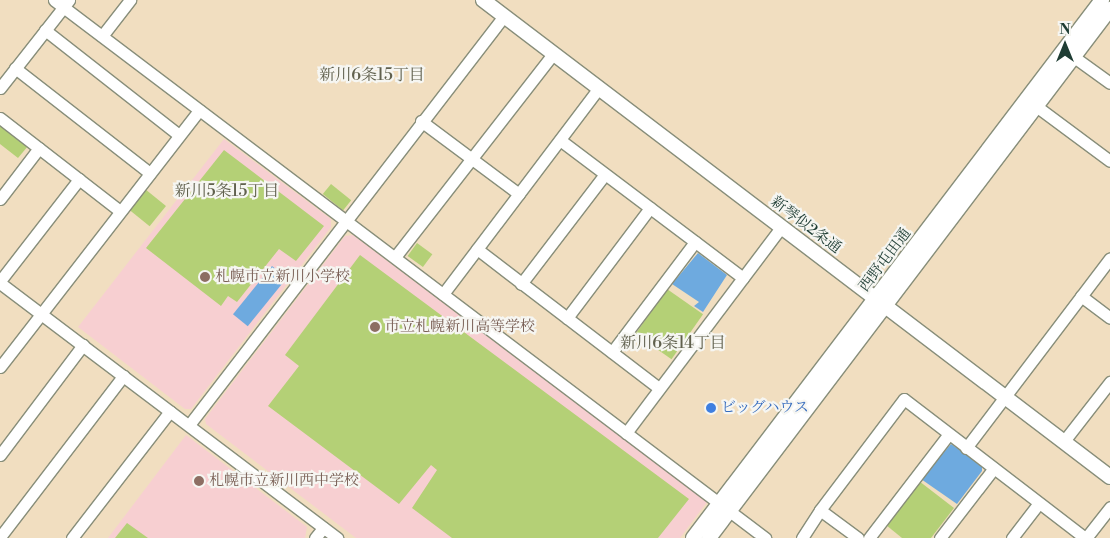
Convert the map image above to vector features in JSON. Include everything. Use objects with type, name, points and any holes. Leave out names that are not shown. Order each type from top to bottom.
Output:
[{"type":"street","points":[[102,36],[130,0]]},
{"type":"street","name":"新琴似2条通","points":[[482,0],[1110,477]]},
{"type":"street","points":[[0,88],[45,30],[62,2],[102,36],[199,110],[765,538]]},
{"type":"street","name":"西野屯田通","points":[[881,302],[1074,57],[1106,5]]},
{"type":"street","name":"西野屯田通","points":[[693,538],[724,507],[1106,5]]},
{"type":"street","points":[[189,426],[421,121],[504,16]]},
{"type":"street","points":[[45,30],[179,135]]},
{"type":"street","points":[[395,257],[553,54]]},
{"type":"street","points":[[1074,57],[1110,83]]},
{"type":"street","points":[[15,68],[150,173]]},
{"type":"street","points":[[443,294],[599,88]]},
{"type":"street","points":[[1036,106],[1110,161]]},
{"type":"street","points":[[0,367],[199,110]]},
{"type":"street","points":[[0,118],[120,211]]},
{"type":"street","points":[[421,121],[519,194]]},
{"type":"street","points":[[560,140],[743,278]]},
{"type":"street","points":[[0,198],[39,148]]},
{"type":"street","points":[[521,284],[605,174]]},
{"type":"street","points":[[80,179],[0,282],[337,538]]},
{"type":"street","points":[[567,318],[650,208]]},
{"type":"street","points":[[626,433],[781,227]]},
{"type":"street","points":[[612,352],[696,242]]},
{"type":"street","points":[[477,250],[660,388]]},
{"type":"street","points":[[966,448],[1110,258]]},
{"type":"street","points":[[1081,296],[1110,318]]},
{"type":"street","points":[[0,455],[83,346]]},
{"type":"street","points":[[1,537],[123,376]]},
{"type":"street","points":[[1064,441],[1108,388]]},
{"type":"street","points":[[802,538],[820,510],[904,399],[948,435],[1086,538],[1110,507]]},
{"type":"street","points":[[72,538],[170,411]]},
{"type":"street","points":[[869,538],[948,435]]},
{"type":"street","points":[[940,538],[994,468]]},
{"type":"street","points":[[1012,538],[1039,503]]},
{"type":"street","name":"西野屯田通","points":[[709,538],[724,507]]},
{"type":"street","points":[[820,510],[858,538]]},
{"type":"street","points":[[316,538],[324,528]]},
{"type":"shaded area","name":"札幌市立新川小学校","points":[[224,139],[331,219],[331,227],[191,409],[185,409],[78,327]]},
{"type":"shaded area","name":"市立札幌新川高等学校","points":[[353,235],[707,502],[680,538],[356,538],[206,424],[205,419],[345,236]]},
{"type":"shaded area","name":"札幌市立新川西中学校","points":[[186,435],[307,527],[305,538],[108,538]]},
{"type":"green space","points":[[0,124],[28,146],[18,158],[0,144]]},
{"type":"green space","points":[[224,150],[324,226],[296,261],[279,249],[237,302],[228,296],[221,306],[146,248]]},
{"type":"green space","points":[[331,184],[351,200],[343,210],[323,194]]},
{"type":"green space","points":[[145,189],[166,206],[150,226],[129,209]]},
{"type":"green space","points":[[417,243],[432,254],[423,267],[408,256]]},
{"type":"green space","name":"市立札幌新川高等学校","points":[[360,255],[689,499],[658,538],[452,538],[412,508],[437,470],[431,465],[399,504],[268,406],[299,366],[285,355]]},
{"type":"green space","points":[[667,289],[703,314],[671,359],[635,334]]},
{"type":"green space","points":[[919,481],[954,508],[931,538],[902,538],[886,525]]},
{"type":"green space","points":[[127,523],[148,538],[115,538]]},
{"type":"water","points":[[698,253],[727,275],[703,312],[694,306],[699,302],[672,284]]},
{"type":"water","points":[[272,266],[287,278],[248,326],[233,314]]},
{"type":"water","points":[[951,444],[982,465],[982,471],[957,504],[921,479]]},
{"type":"place","name":"札幌市立新川小学校","points":[[205,277]]},
{"type":"place","name":"市立札幌新川高等学校","points":[[375,327]]},
{"type":"place","name":"ビッグハウス","points":[[711,408]]},
{"type":"place","name":"札幌市立新川西中学校","points":[[199,481]]},
{"type":"district","name":"新川6条15丁目","points":[[372,75]]},
{"type":"district","name":"新川5条15丁目","points":[[227,191]]},
{"type":"district","name":"新川6条14丁目","points":[[673,343]]}]
